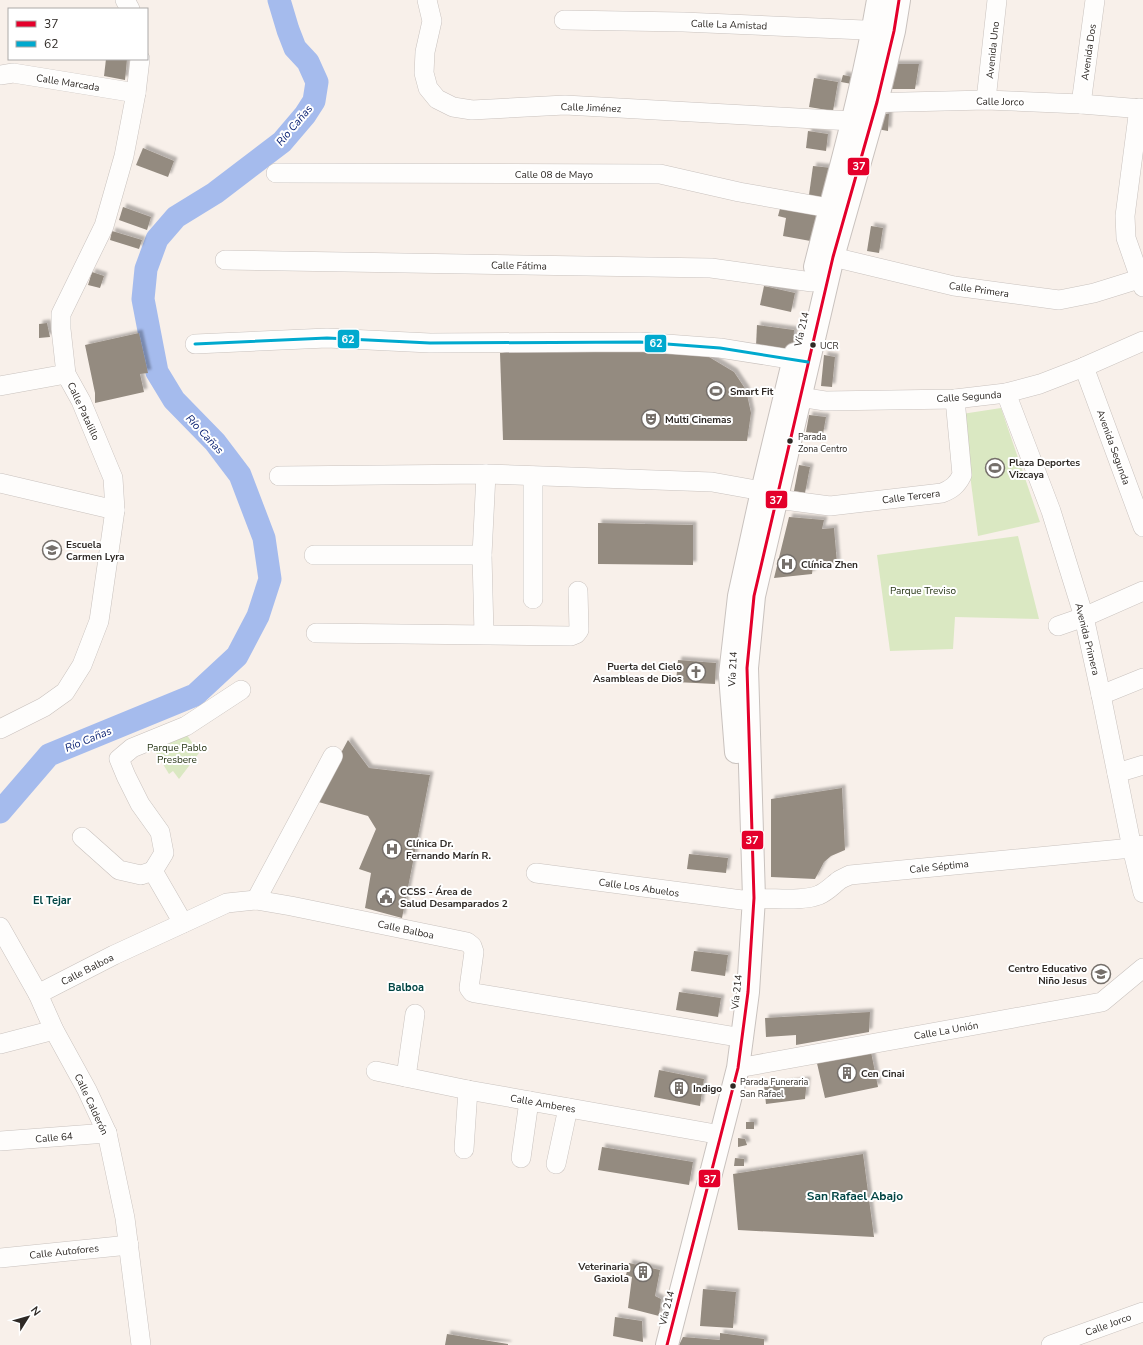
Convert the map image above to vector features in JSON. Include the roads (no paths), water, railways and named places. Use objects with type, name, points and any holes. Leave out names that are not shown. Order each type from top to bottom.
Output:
[{"type":"main road","name":"Vía 214","points":[[667,1345],[738,1068],[737,1036],[741,940],[748,899],[730,675],[739,596],[769,495],[862,109],[878,0]]},
{"type":"main road","name":"Vía 214","points":[[801,361],[812,282],[826,256],[830,208],[862,109],[894,31],[899,0]]},
{"type":"main road","name":"Vía 214","points":[[656,1345],[710,1133],[737,1036]]},
{"type":"street","name":"Calle Jiménez","points":[[427,0],[432,21],[426,52],[424,73],[428,88],[437,99],[453,107],[472,110],[565,105],[862,109]]},
{"type":"street","name":"Avenida Uno","points":[[986,100],[997,0]]},
{"type":"street","name":"Avenida Dos","points":[[1081,104],[1095,0]]},
{"type":"street","name":"Calle La Amistad","points":[[564,20],[683,22],[894,31]]},
{"type":"street","name":"Calle Patalillo","points":[[0,729],[44,707],[66,692],[82,666],[99,621],[115,510],[113,478],[81,401],[66,374],[61,330],[62,314],[104,226],[124,156],[136,94],[140,60]]},
{"type":"street","name":"Calle Marcada","points":[[0,75],[13,74],[136,94]]},
{"type":"street","name":"Calle Jorco","points":[[862,109],[986,100],[1081,104],[1141,109]]},
{"type":"street","points":[[1141,109],[1125,216],[1126,238],[1141,283]]},
{"type":"street","name":"Calle 08 de Mayo","points":[[276,173],[660,174],[739,192],[830,208]]},
{"type":"street","name":"Calle Primera","points":[[826,256],[954,286],[1059,300],[1141,283]]},
{"type":"street","name":"Calle Fátima","points":[[225,260],[711,268],[812,282]]},
{"type":"street","points":[[195,344],[327,338],[430,343],[640,342],[720,348],[801,361]]},
{"type":"street","name":"Calle Segunda","points":[[793,396],[825,401],[955,399],[1006,394],[1040,384],[1084,368],[1143,341]]},
{"type":"street","name":"Avenida Segunda","points":[[1084,368],[1143,528]]},
{"type":"street","points":[[0,386],[66,374]]},
{"type":"street","name":"Avenida Primera","points":[[1006,394],[1051,511],[1084,617],[1117,773],[1137,846],[1143,893]]},
{"type":"street","name":"Calle Tercera","points":[[278,476],[486,474],[712,482],[769,495],[830,506],[942,493],[951,489],[958,483],[962,475],[955,399]]},
{"type":"street","points":[[484,634],[482,555],[486,474]]},
{"type":"street","points":[[533,476],[533,598]]},
{"type":"street","points":[[0,483],[115,510]]},
{"type":"street","points":[[314,556],[482,555]]},
{"type":"street","points":[[316,633],[571,636],[576,634],[578,630],[578,591]]},
{"type":"street","points":[[1058,626],[1084,617],[1143,591]]},
{"type":"street","points":[[1101,695],[1143,678]]},
{"type":"street","points":[[82,837],[119,870],[141,875],[154,871],[164,853],[160,832],[140,804],[119,759],[132,748],[186,726],[241,690]]},
{"type":"street","points":[[256,900],[333,756]]},
{"type":"street","points":[[1117,773],[1143,765]]},
{"type":"street","name":"Cale Séptima","points":[[748,899],[805,898],[819,895],[828,890],[838,881],[850,875],[1137,846]]},
{"type":"street","points":[[154,871],[183,923]]},
{"type":"street","name":"Calle Los Abuelos","points":[[536,873],[748,899]]},
{"type":"street","name":"Calle Balboa","points":[[38,994],[114,955],[227,903],[256,900],[467,942],[472,946],[474,952],[469,988],[475,993],[737,1036]]},
{"type":"street","name":"Calle Calderón","points":[[0,927],[38,994],[54,1030],[87,1090],[108,1133],[125,1218],[140,1345]]},
{"type":"street","name":"Calle La Unión","points":[[738,1068],[1102,1002],[1143,968]]},
{"type":"street","points":[[406,1077],[415,1014]]},
{"type":"street","points":[[0,1044],[54,1030]]},
{"type":"street","name":"Calle Amberes","points":[[376,1071],[468,1090],[710,1133]]},
{"type":"street","points":[[464,1149],[468,1090]]},
{"type":"street","points":[[521,1158],[529,1101]]},
{"type":"street","points":[[556,1164],[568,1108]]},
{"type":"street","name":"Calle 64","points":[[0,1141],[108,1133]]},
{"type":"street","name":"Calle Autofores","points":[[0,1258],[129,1245]]},
{"type":"street","name":"Calle Jorco","points":[[1051,1345],[1143,1312]]},
{"type":"waterway","name":"Río Cañas","points":[[0,812],[49,755],[195,695],[237,656],[258,616],[270,579],[264,538],[240,475],[215,442],[174,400],[157,372],[143,299],[146,269],[157,239],[176,217],[215,193],[282,142],[305,115],[314,101],[317,82],[308,62],[295,48],[279,0]]},
{"type":"place","name":"UCR","points":[[813,345]]},
{"type":"place","name":"Smart Fit","points":[[716,391]]},
{"type":"place","name":"Multi Cinemas","points":[[651,419]]},
{"type":"place","name":"Parada Zona Centro","points":[[790,441]]},
{"type":"place","name":"Plaza Deportes Vizcaya","points":[[995,468]]},
{"type":"place","name":"Escuela Carmen Lyra","points":[[52,550]]},
{"type":"place","name":"Clínica Zhen","points":[[787,564]]},
{"type":"place","name":"Puerta del Cielo Asambleas de Dios","points":[[696,672]]},
{"type":"place","name":"Clínica Dr. Fernando Marín R.","points":[[392,849]]},
{"type":"place","name":"CCSS - Área de Salud Desamparados 2","points":[[386,897]]},
{"type":"place","name":"Centro Educativo Niño Jesus","points":[[1101,974]]},
{"type":"place","name":"Cen Cinai","points":[[847,1073]]},
{"type":"place","name":"Parada Funeraria San Rafael","points":[[733,1086]]},
{"type":"place","name":"Indigo","points":[[679,1088]]},
{"type":"place","name":"Veterinaria Gaxiola","points":[[643,1272]]},
{"type":"district","name":"El Tejar","points":[[52,900]]},
{"type":"district","name":"Balboa","points":[[406,987]]},
{"type":"district","name":"San Rafael Abajo","points":[[855,1196]]},
{"type":"park label","name":"Parque Treviso","points":[[923,590]]},
{"type":"park label","name":"Parque Pablo Presbere","points":[[177,752]]}]
